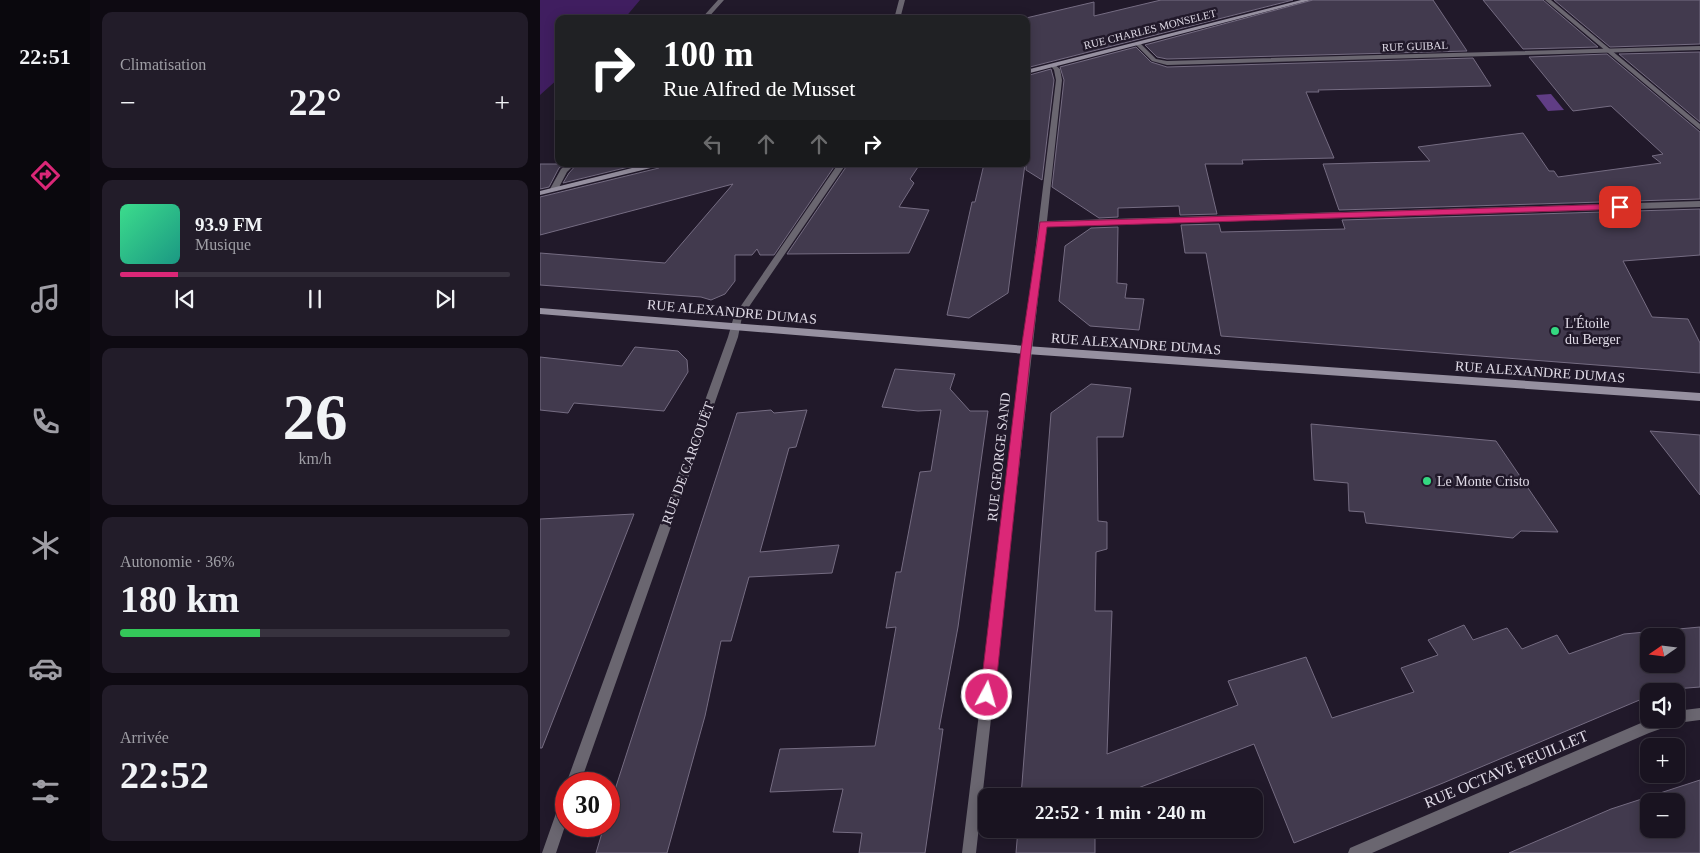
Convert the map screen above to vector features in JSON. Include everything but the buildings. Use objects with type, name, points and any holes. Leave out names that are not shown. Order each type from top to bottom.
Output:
[{"type":"main road","name":"RUE CHARLES MONSELET","points":[[1030,71],[1138,44],[1290,2],[1308,0]]},
{"type":"main road","points":[[540,193],[644,167]]},
{"type":"main road","name":"RUE ALEXANDRE DUMAS","points":[[540,311],[1026,350],[1700,397]]},
{"type":"street","points":[[708,15],[721,0]]},
{"type":"street","points":[[898,15],[902,0]]},
{"type":"street","points":[[1548,0],[1700,128]]},
{"type":"street","name":"RUE GUIBAL","points":[[1138,44],[1154,60],[1167,63],[1700,48]]},
{"type":"street","name":"RUE GEORGE SAND","points":[[969,853],[1026,350],[1043,224],[1058,80],[1054,66]]},
{"type":"street","points":[[554,189],[567,167]]},
{"type":"street","name":"RUE DE CARCOUËT","points":[[578,772],[738,316],[840,167]]},
{"type":"street","points":[[1043,224],[1700,204]]},
{"type":"street","points":[[1685,716],[1700,714]]},
{"type":"street","name":"RUE OCTAVE FEUILLET","points":[[1355,853],[1646,728]]},
{"type":"street","points":[[549,853],[555,836]]},
{"type":"shaded area","points":[[540,0],[640,0],[627,15],[555,15],[555,82],[540,95]]},
{"type":"shaded area","points":[[1551,94],[1564,110],[1548,111],[1536,95]]},
{"type":"place","name":"L'Étoile du Berger","points":[[1555,331]]},
{"type":"place","name":"Le Monte Cristo","points":[[1427,481]]},
{"type":"route","points":[[987,695],[1026,350],[1043,224],[1620,207]]}]
